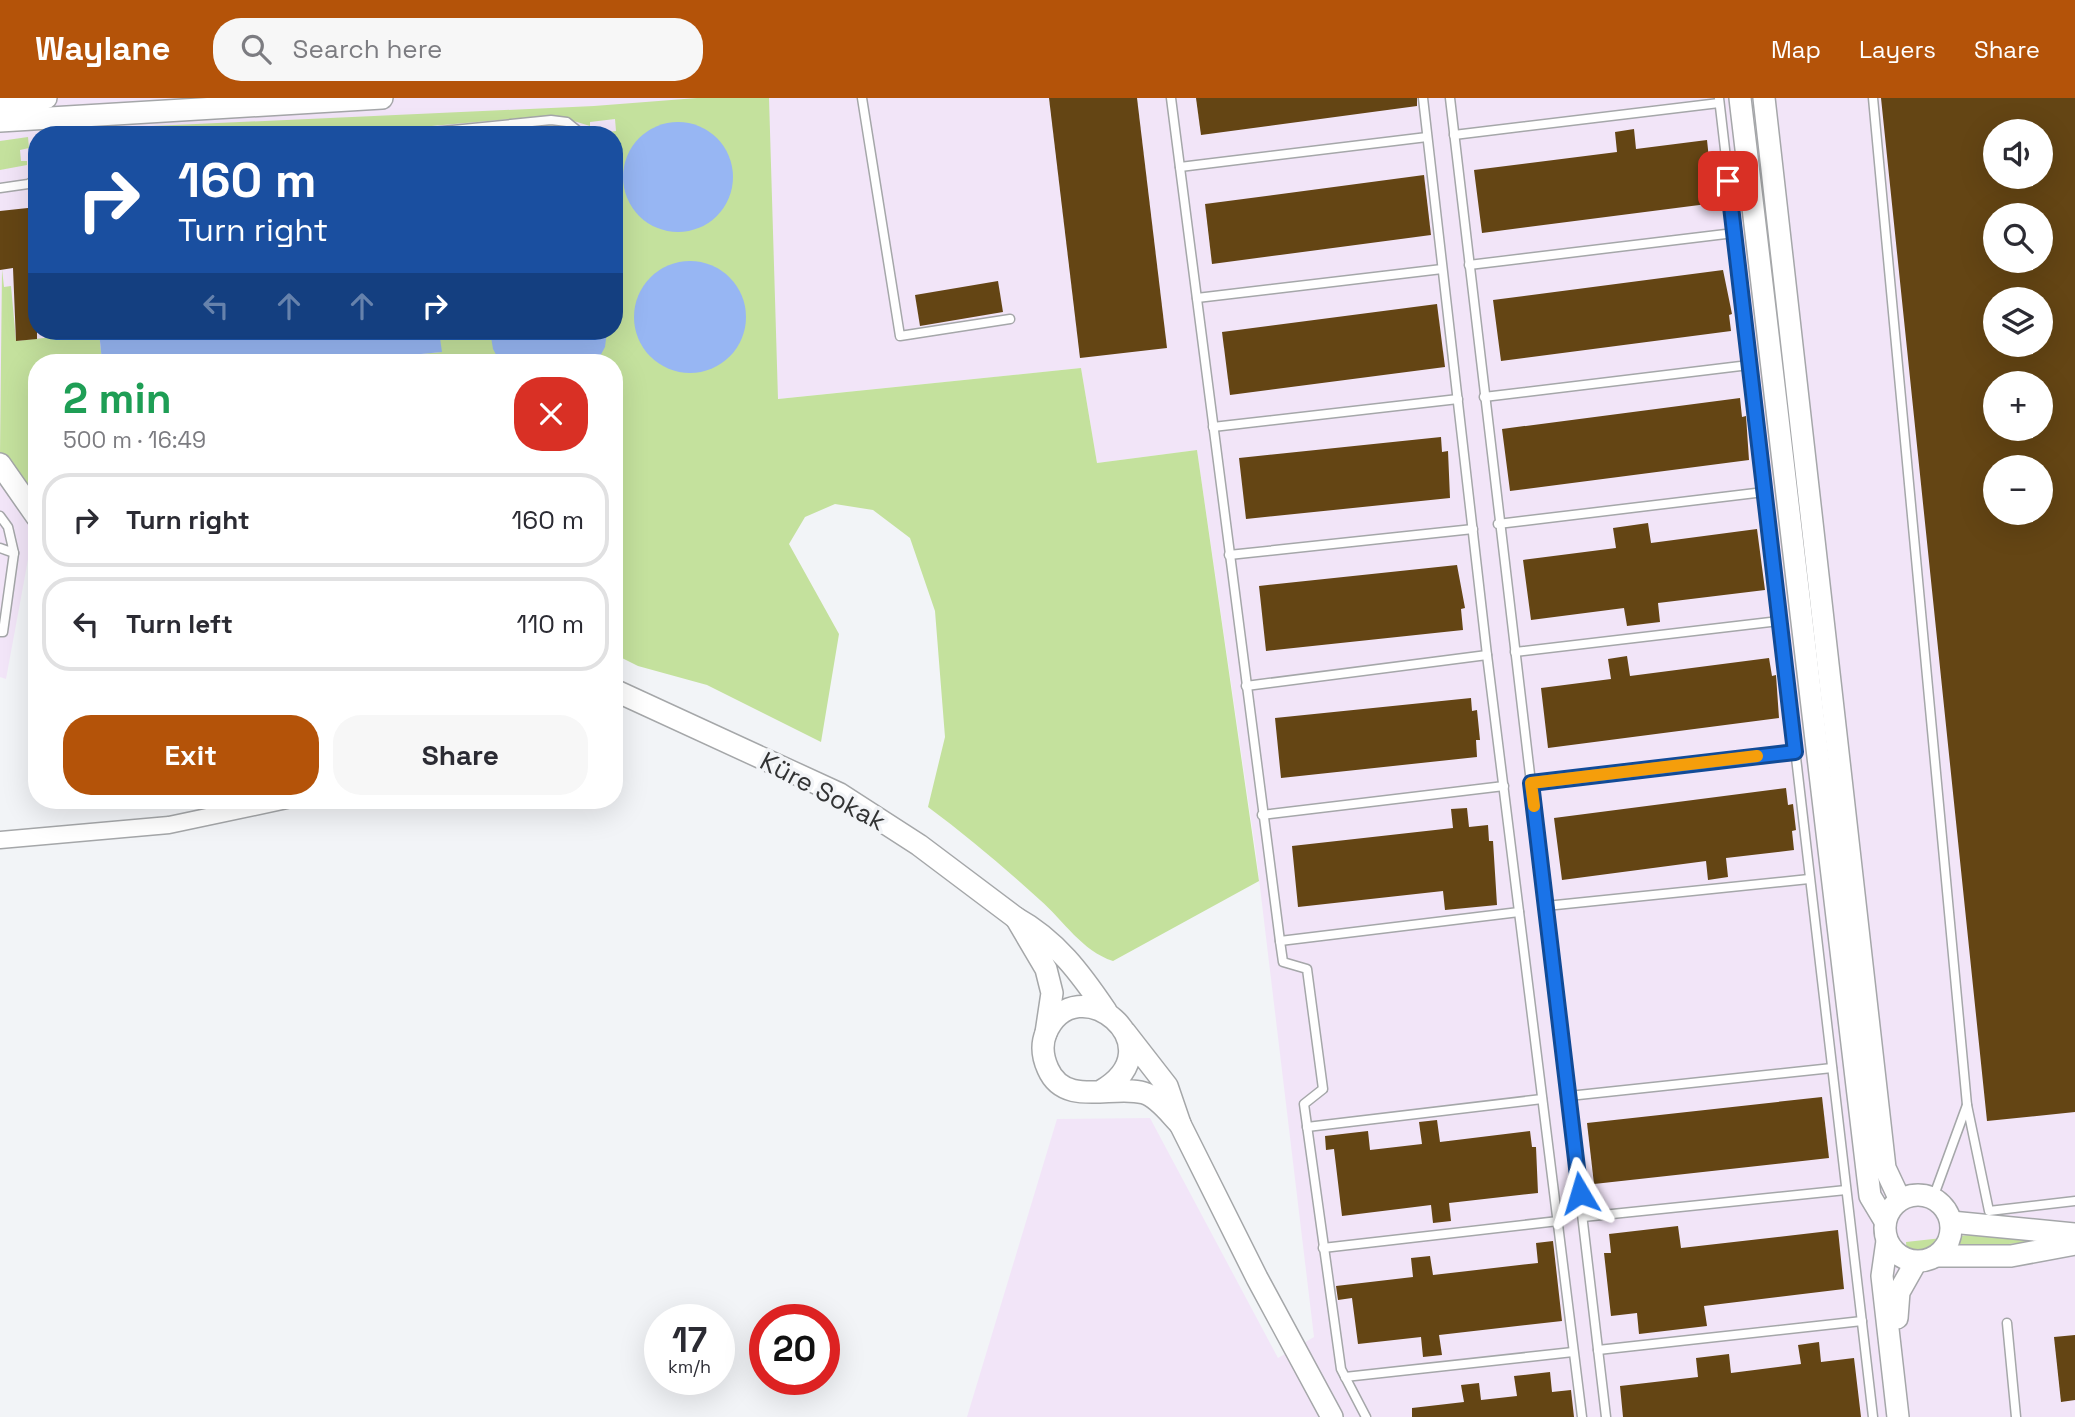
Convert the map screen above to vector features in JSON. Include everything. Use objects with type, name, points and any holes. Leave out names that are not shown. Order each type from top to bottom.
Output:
[{"type":"main road","points":[[0,102],[46,98]]},
{"type":"main road","points":[[0,121],[42,123],[382,98]]},
{"type":"main road","points":[[1764,98],[1885,1168],[1900,1200]]},
{"type":"main road","points":[[1726,100],[1870,1196],[1899,1256],[1916,1262],[1938,1256],[2011,1256],[2075,1244]]},
{"type":"main road","points":[[0,464],[28,504]]},
{"type":"main road","name":"Küre Sokak","points":[[623,694],[841,794],[919,845],[1016,918],[1038,930],[1078,969],[1106,1012]]},
{"type":"main road","points":[[1016,918],[1046,969],[1052,993],[1043,1047],[1044,1061],[1055,1079],[1073,1091],[1120,1089],[1147,1093],[1180,1124]]},
{"type":"main road","points":[[1046,1033],[1054,1021],[1078,1007],[1106,1012],[1117,1020],[1167,1086],[1180,1124],[1257,1278],[1332,1417]]},
{"type":"main road","points":[[1101,1091],[1123,1073],[1128,1060],[1125,1032]]},
{"type":"main road","points":[[1898,1417],[1882,1276],[1889,1212],[1900,1200],[1914,1195],[1933,1198],[1942,1204],[1951,1222],[1949,1241],[1938,1256]]},
{"type":"main road","points":[[1951,1222],[2075,1234]]},
{"type":"main road","points":[[1909,1417],[1896,1309],[1899,1292],[1916,1262]]},
{"type":"street","points":[[0,840],[169,825],[245,809]]},
{"type":"lane","points":[[862,98],[900,337],[1010,319]]},
{"type":"lane","points":[[1171,98],[1283,962],[1307,969],[1323,1089],[1304,1104],[1323,1248],[1341,1369],[1366,1417]]},
{"type":"lane","points":[[1423,98],[1487,655],[1581,1417]]},
{"type":"lane","points":[[1450,98],[1498,524],[1606,1417]]},
{"type":"lane","points":[[1873,98],[1967,1105],[1989,1211],[2075,1201]]},
{"type":"lane","points":[[1454,135],[1726,100],[1734,233],[1873,1417]]},
{"type":"lane","points":[[492,126],[551,120],[567,122],[572,126]]},
{"type":"lane","points":[[1180,167],[1427,136]]},
{"type":"lane","points":[[0,188],[28,184]]},
{"type":"lane","points":[[1469,265],[1734,233]]},
{"type":"lane","points":[[1196,299],[1443,269]]},
{"type":"lane","points":[[1484,397],[1749,365]]},
{"type":"lane","points":[[1213,427],[1458,399]]},
{"type":"lane","points":[[1498,524],[1764,492]]},
{"type":"lane","points":[[0,516],[8,527],[14,553],[3,632],[0,632]]},
{"type":"lane","points":[[1229,555],[1473,529]]},
{"type":"lane","points":[[0,548],[14,553]]},
{"type":"lane","points":[[1515,652],[1779,621]]},
{"type":"lane","points":[[1246,686],[1487,655]]},
{"type":"lane","points":[[1531,783],[1795,752]]},
{"type":"lane","points":[[1262,815],[1504,786]]},
{"type":"lane","points":[[1546,906],[1810,879]]},
{"type":"lane","points":[[1280,941],[1519,912]]},
{"type":"lane","points":[[1569,1096],[1832,1068]]},
{"type":"lane","points":[[1307,1127],[1542,1099]]},
{"type":"lane","points":[[1933,1198],[1967,1105]]},
{"type":"lane","points":[[1583,1217],[1846,1191]]},
{"type":"lane","points":[[1323,1248],[1558,1221]]},
{"type":"lane","points":[[1598,1350],[1861,1321]]},
{"type":"lane","points":[[2007,1323],[2016,1417]]},
{"type":"lane","points":[[1345,1377],[1573,1352]]},
{"type":"shaded area","points":[[0,98],[2075,98],[2075,1417],[967,1417],[1057,1119],[1150,1118],[1278,1358],[1314,1337],[1256,854],[1197,450],[1097,463],[1081,368],[777,399],[623,364],[623,354],[28,354],[28,559],[6,679],[0,677]]},
{"type":"green space","points":[[697,98],[769,98],[778,399],[1081,368],[1097,463],[1197,450],[1259,881],[1113,961],[1083,943],[1049,908],[999,864],[928,807],[945,737],[935,611],[910,538],[873,510],[835,504],[805,517],[789,544],[839,634],[821,742],[707,685],[638,666],[623,658],[623,354],[420,354],[441,352],[440,340],[623,340],[623,126],[616,126],[615,119],[590,122],[590,126],[554,115],[431,126],[152,126],[594,106]]},
{"type":"green space","points":[[28,137],[28,148],[20,150],[21,161],[27,161],[27,165],[0,170],[0,141]]},
{"type":"green space","points":[[2,269],[4,287],[11,286],[16,341],[100,340],[101,354],[28,354],[28,500],[0,454]]},
{"type":"green space","points":[[1996,1232],[2075,1238],[1907,1253],[1906,1242]]},
{"type":"water","points":[[678,122],[699,126],[717,138],[729,156],[733,177],[729,198],[717,216],[699,228],[678,232],[657,228],[639,216],[627,198],[623,177],[627,156],[639,138],[657,126]]},
{"type":"water","points":[[690,261],[712,265],[730,277],[742,295],[746,317],[742,339],[730,357],[712,369],[690,373],[668,369],[650,357],[638,339],[634,317],[638,295],[650,277],[668,265]]},
{"type":"water","points":[[100,340],[440,340],[442,352],[421,354],[101,354]]},
{"type":"water","points":[[492,340],[606,340],[601,354],[496,354]]},
{"type":"building","points":[[1049,98],[1137,98],[1167,348],[1080,358]]},
{"type":"building","points":[[1196,98],[1417,98],[1417,106],[1201,135]]},
{"type":"building","points":[[1881,98],[2075,98],[2075,1112],[1987,1121]]},
{"type":"building","points":[[1634,129],[1636,149],[1707,140],[1709,159],[1713,158],[1715,203],[1482,233],[1474,170],[1617,152],[1615,132]]},
{"type":"building","points":[[1424,175],[1431,235],[1212,264],[1205,204]]},
{"type":"building","points":[[28,208],[28,340],[16,341],[13,268],[0,270],[0,211]]},
{"type":"building","points":[[1723,270],[1732,314],[1729,315],[1731,331],[1501,361],[1493,300]]},
{"type":"building","points":[[998,281],[1003,312],[920,326],[915,295]]},
{"type":"building","points":[[1437,304],[1445,367],[1230,395],[1222,332]]},
{"type":"building","points":[[1740,398],[1742,417],[1746,416],[1749,460],[1510,491],[1502,429]]},
{"type":"building","points":[[1441,437],[1442,452],[1448,451],[1450,498],[1246,519],[1239,458]]},
{"type":"building","points":[[1648,523],[1651,543],[1757,529],[1765,590],[1658,603],[1660,622],[1627,626],[1624,608],[1531,620],[1523,560],[1616,548],[1613,528]]},
{"type":"building","points":[[1457,565],[1465,608],[1461,609],[1463,630],[1266,651],[1259,586]]},
{"type":"building","points":[[1627,656],[1630,676],[1769,658],[1772,676],[1776,675],[1779,718],[1548,748],[1541,688],[1611,679],[1608,659]]},
{"type":"building","points":[[1471,698],[1472,711],[1477,710],[1480,740],[1476,740],[1477,757],[1281,778],[1275,718]]},
{"type":"building","points":[[1786,788],[1788,805],[1793,804],[1796,830],[1792,831],[1794,850],[1726,858],[1728,877],[1708,880],[1706,861],[1562,880],[1554,818]]},
{"type":"building","points":[[1467,808],[1469,827],[1488,825],[1489,841],[1493,841],[1497,905],[1445,910],[1443,891],[1298,907],[1292,846],[1453,828],[1451,809]]},
{"type":"building","points":[[1822,1097],[1829,1158],[1594,1184],[1587,1123]]},
{"type":"building","points":[[1437,1120],[1440,1142],[1530,1131],[1532,1147],[1536,1147],[1538,1193],[1449,1203],[1451,1221],[1433,1223],[1431,1205],[1342,1216],[1334,1149],[1326,1150],[1325,1136],[1368,1131],[1370,1150],[1422,1144],[1419,1122]]},
{"type":"building","points":[[1678,1226],[1681,1248],[1838,1230],[1844,1289],[1704,1306],[1707,1326],[1639,1334],[1637,1313],[1611,1316],[1604,1253],[1611,1253],[1609,1234]]},
{"type":"building","points":[[1553,1241],[1562,1321],[1439,1335],[1442,1355],[1423,1357],[1421,1337],[1358,1344],[1352,1298],[1338,1300],[1336,1286],[1413,1277],[1411,1258],[1430,1256],[1433,1275],[1538,1263],[1536,1243]]},
{"type":"building","points":[[2075,1335],[2075,1400],[2061,1402],[2054,1337]]},
{"type":"building","points":[[1819,1342],[1821,1362],[1854,1358],[1861,1417],[1623,1417],[1620,1386],[1698,1377],[1696,1358],[1729,1354],[1731,1373],[1801,1364],[1798,1345]]},
{"type":"building","points":[[1550,1372],[1552,1392],[1571,1390],[1574,1417],[1412,1417],[1412,1408],[1464,1402],[1461,1385],[1479,1383],[1481,1400],[1517,1396],[1514,1376]]},
{"type":"slow traffic","points":[[1534,806],[1531,783],[1757,756]]},
{"type":"route","points":[[1580,1193],[1531,783],[1795,752],[1728,181]]}]
